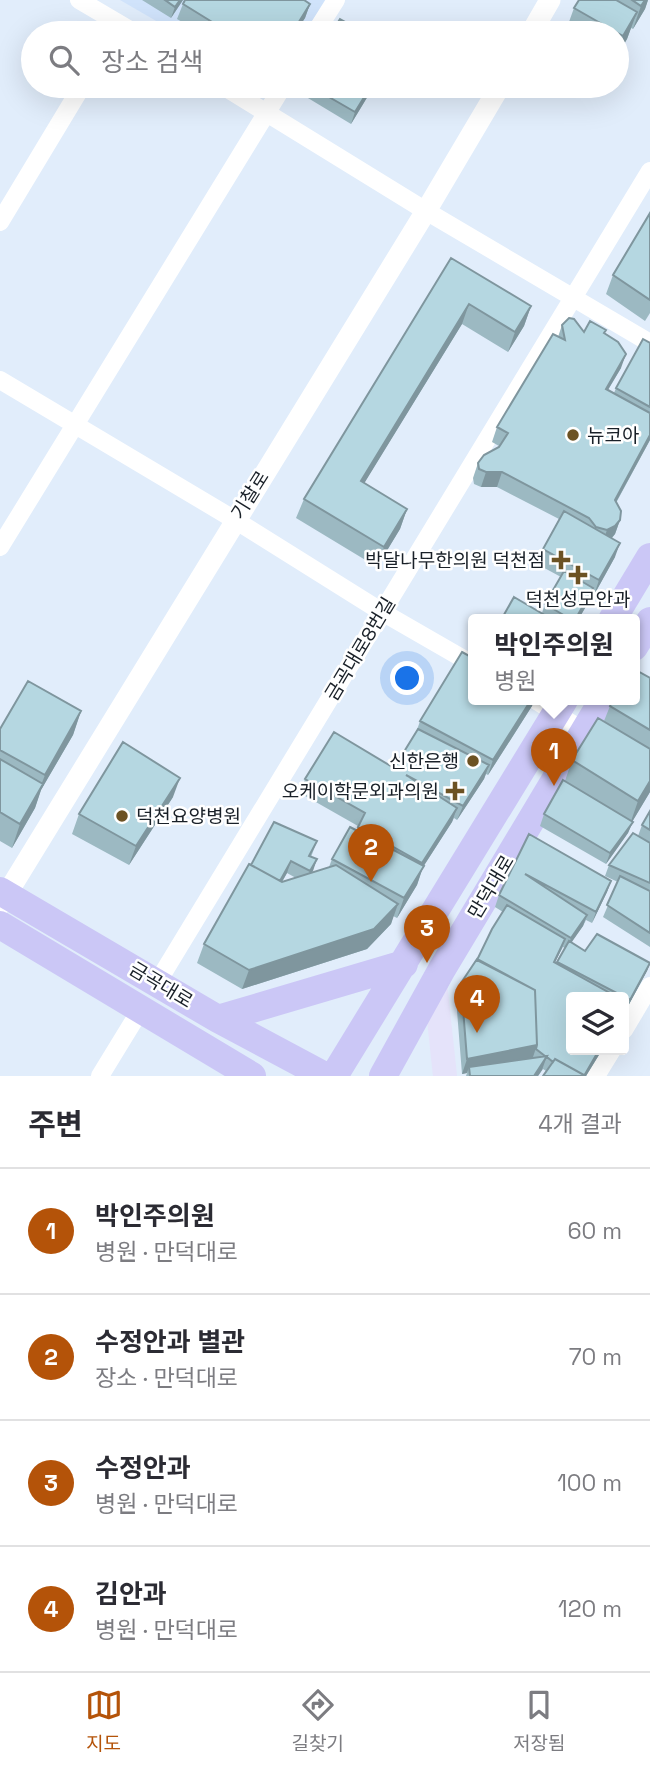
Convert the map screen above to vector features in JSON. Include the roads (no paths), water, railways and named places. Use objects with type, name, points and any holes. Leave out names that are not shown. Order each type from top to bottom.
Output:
[{"type":"main road","points":[[616,614],[650,557]]},
{"type":"main road","points":[[640,638],[650,621]]},
{"type":"main road","points":[[334,1076],[404,964],[550,705]]},
{"type":"main road","name":"만덕대로","points":[[383,1076],[435,982],[595,738],[602,705]]},
{"type":"main road","name":"금곡대로","points":[[2,897],[325,1076]]},
{"type":"main road","name":"금곡대로","points":[[0,925],[241,1072]]},
{"type":"main road","points":[[218,1018],[404,964]]},
{"type":"main road","points":[[435,982],[445,1076]]},
{"type":"street","points":[[79,0],[107,21]]},
{"type":"street","points":[[322,21],[335,0]]},
{"type":"street","points":[[538,21],[550,0]]},
{"type":"street","points":[[0,222],[75,98]]},
{"type":"street","points":[[244,98],[426,211],[650,343]]},
{"type":"street","points":[[0,547],[277,98]]},
{"type":"street","name":"기찰로","points":[[2,897],[426,211],[493,98]]},
{"type":"street","name":"금곡대로8번길","points":[[157,983],[650,171]]},
{"type":"street","points":[[0,380],[468,662]]},
{"type":"street","points":[[552,705],[595,738]]},
{"type":"street","points":[[629,1022],[650,986]]},
{"type":"street","points":[[100,1076],[141,1009]]},
{"type":"street","points":[[596,1076],[609,1055]]},
{"type":"place","name":"뉴코아","points":[[573,435]]},
{"type":"place","name":"박달나무한의원 덕천점","points":[[561,560]]},
{"type":"place","name":"덕천성모안과","points":[[578,575]]},
{"type":"place","name":"신한은행","points":[[473,761]]},
{"type":"place","name":"박인주의원","points":[[554,786]]},
{"type":"place","name":"오케이학문외과의원","points":[[455,791]]},
{"type":"place","name":"덕천요양병원","points":[[122,816]]},
{"type":"place","name":"수정안과 별관","points":[[371,882]]},
{"type":"place","name":"수정안과","points":[[427,963]]},
{"type":"place","name":"김안과","points":[[477,1033]]}]
